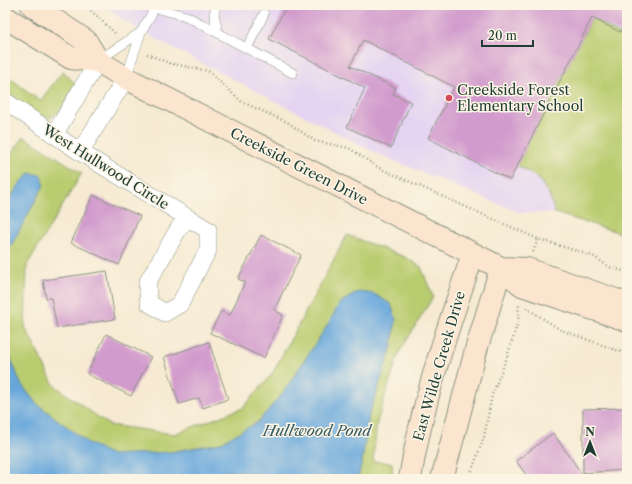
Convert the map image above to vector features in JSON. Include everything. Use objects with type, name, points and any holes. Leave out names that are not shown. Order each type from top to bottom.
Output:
[{"type":"main road","name":"Creekside Green Drive","points":[[32,5],[86,41],[98,61]]},
{"type":"main road","name":"Creekside Green Drive","points":[[5,17],[71,58],[98,61],[126,78],[501,268],[522,285],[627,320]]},
{"type":"main road","name":"East Wilde Creek Drive","points":[[410,479],[415,449],[444,340],[473,254]]},
{"type":"main road","name":"Creekside Green Drive","points":[[501,268],[528,269],[627,304]]},
{"type":"main road","points":[[442,479],[476,350],[501,268]]},
{"type":"street","points":[[54,136],[98,61]]},
{"type":"street","points":[[80,152],[126,78]]},
{"type":"street","name":"West Hullwood Circle","points":[[5,101],[54,136],[208,230],[208,250],[180,304],[166,313],[149,303],[147,283],[179,228],[187,218]]},
{"type":"lane","points":[[216,5],[214,14],[218,33]]},
{"type":"lane","points":[[126,78],[142,32],[156,6],[186,16],[293,73]]},
{"type":"lane","points":[[247,48],[264,14]]},
{"type":"lane","points":[[98,61],[142,32]]},
{"type":"path","points":[[85,5],[125,43]]},
{"type":"path","points":[[136,49],[169,64],[208,71],[242,102],[287,122],[315,141],[349,148],[379,168],[538,239]]},
{"type":"path","points":[[471,479],[471,473],[484,437],[492,396],[506,360],[518,322],[519,304],[561,330],[627,354]]},
{"type":"shaded area","name":"Creekside Forest Elementary School","points":[[104,5],[627,5],[627,235],[555,213],[518,212],[378,154],[163,43],[123,20]]},
{"type":"green space","points":[[592,18],[622,36],[622,50],[627,62],[627,235],[555,213],[549,194],[538,178],[517,165]]},
{"type":"green space","points":[[63,71],[76,85],[60,111],[50,118],[35,115],[5,92],[5,74],[40,101]]},
{"type":"green space","points":[[24,137],[82,173],[27,265],[25,327],[54,385],[109,425],[174,434],[243,408],[272,374],[347,235],[405,257],[421,267],[433,297],[399,353],[377,422],[373,461],[392,463],[393,474],[390,479],[5,479],[5,162]]},
{"type":"water","points":[[30,173],[41,175],[44,185],[5,257],[5,206],[21,182]]},
{"type":"water","name":"Hullwood Pond","points":[[358,292],[374,294],[391,304],[396,320],[392,346],[369,415],[358,479],[270,479],[255,474],[230,471],[202,479],[5,479],[5,344],[21,384],[36,403],[88,443],[112,455],[170,452],[220,443],[258,422],[282,394],[325,329],[340,303]]},
{"type":"building","name":"Creekside Forest Elementary School","points":[[287,5],[627,5],[627,18],[620,32],[592,18],[510,180],[428,138],[454,87],[363,40],[350,66],[396,88],[393,94],[411,102],[391,148],[347,127],[365,88],[269,39]]},
{"type":"building","points":[[93,195],[140,216],[119,265],[71,243]]},
{"type":"building","points":[[261,235],[301,255],[274,310],[283,315],[264,358],[210,333],[221,311],[230,315],[245,282],[238,279]]},
{"type":"building","points":[[107,271],[115,319],[57,328],[51,298],[46,298],[43,280]]},
{"type":"building","points":[[106,334],[151,357],[131,396],[87,374]]},
{"type":"building","points":[[209,342],[228,399],[203,408],[199,398],[179,404],[164,357]]},
{"type":"building","points":[[627,408],[627,470],[583,473],[583,409]]},
{"type":"building","points":[[553,433],[586,479],[529,479],[516,461]]},
{"type":"place","name":"Creekside Forest Elementary School","points":[[449,98]]}]
